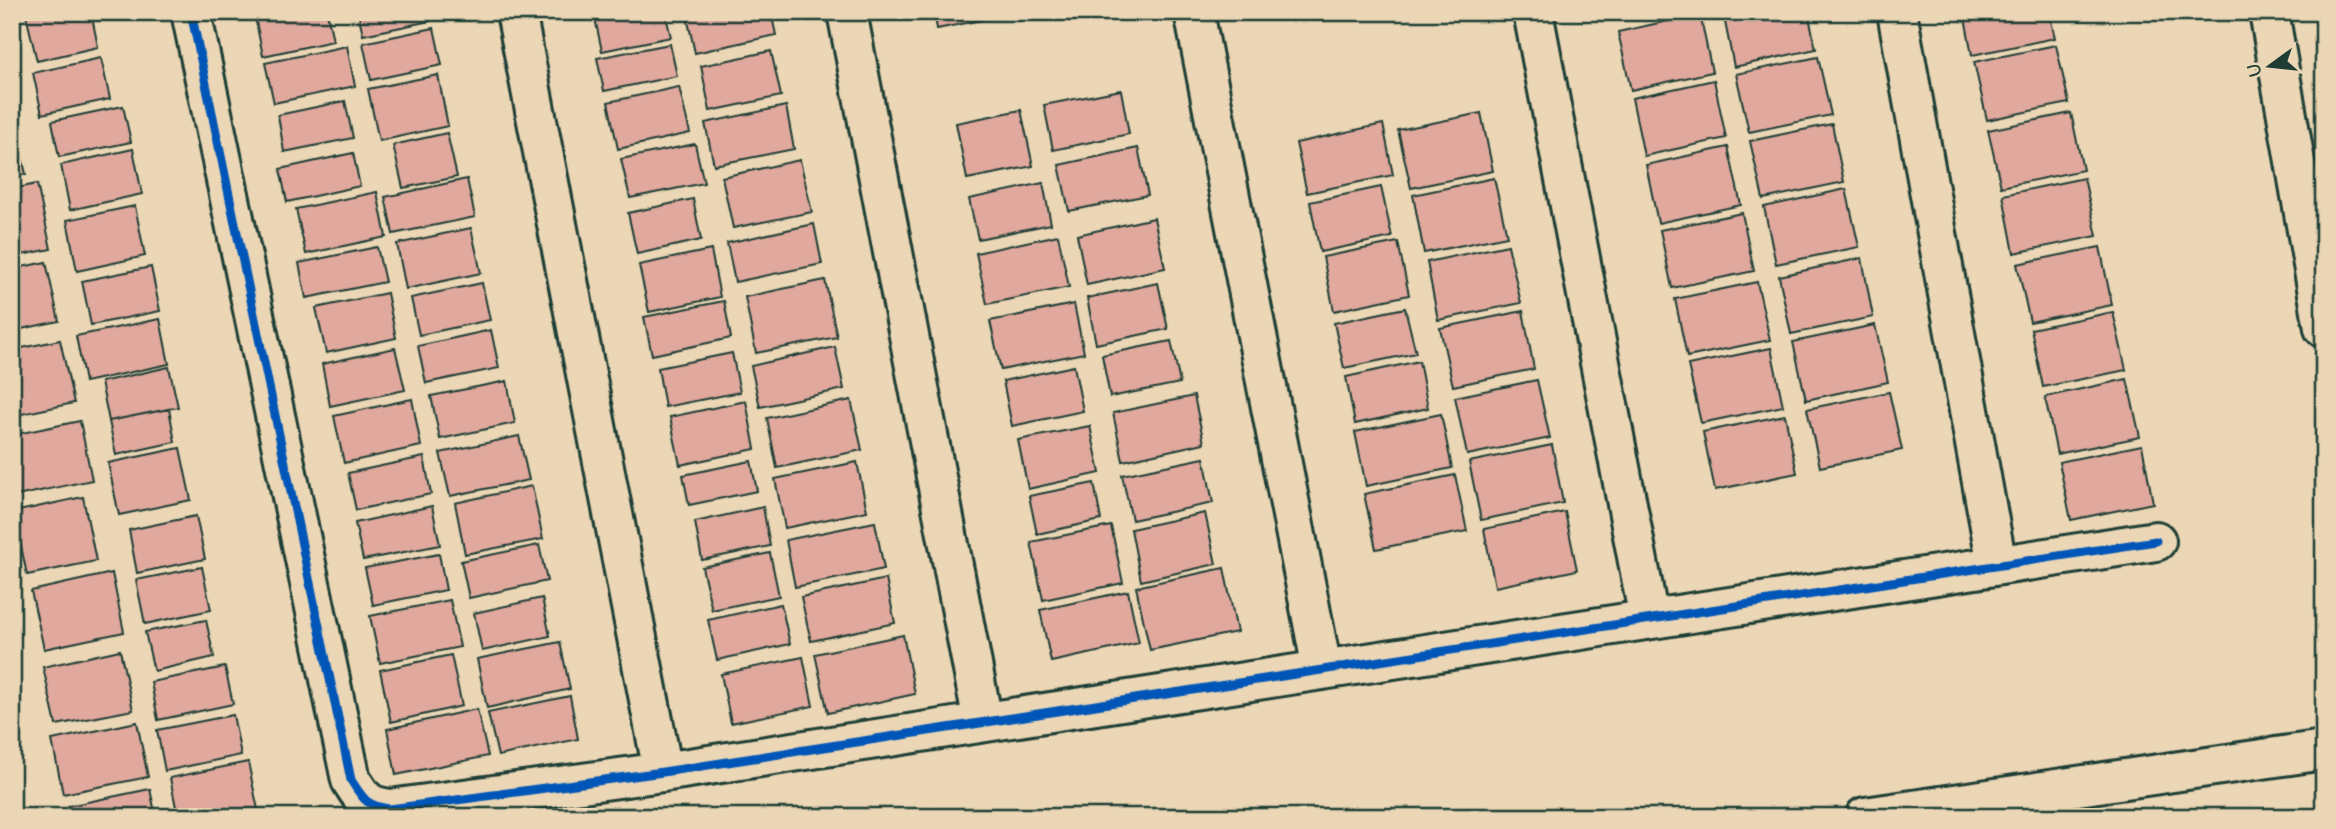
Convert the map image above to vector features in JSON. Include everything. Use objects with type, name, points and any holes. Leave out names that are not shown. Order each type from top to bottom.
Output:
[{"type":"street","points":[[191,12],[351,779],[364,801],[375,808],[390,809],[663,772],[2156,541]]},
{"type":"street","points":[[516,12],[663,772]]},
{"type":"street","points":[[847,12],[983,722]]},
{"type":"street","points":[[1533,12],[1649,619]]},
{"type":"street","points":[[1897,12],[1997,565]]},
{"type":"street","points":[[2269,12],[2324,328]]},
{"type":"street","points":[[1203,14],[1322,669]]},
{"type":"street","points":[[1865,817],[2324,750]]},
{"type":"building","points":[[39,12],[91,12],[98,47],[37,61],[26,15]]},
{"type":"building","points":[[277,12],[327,12],[333,41],[263,56],[255,17]]},
{"type":"building","points":[[358,12],[428,12],[430,21],[363,35]]},
{"type":"building","points":[[665,12],[671,37],[602,51],[594,14]]},
{"type":"building","points":[[686,12],[771,12],[776,35],[695,53]]},
{"type":"building","points":[[934,12],[1011,12],[1011,14],[937,29]]},
{"type":"building","points":[[1723,12],[1808,12],[1816,49],[1734,67]]},
{"type":"building","points":[[1964,12],[2049,12],[2055,38],[1972,55]]},
{"type":"building","points":[[1700,14],[1712,72],[1631,90],[1618,32]]},
{"type":"building","points":[[434,28],[442,65],[371,80],[363,43]]},
{"type":"building","points":[[670,44],[677,76],[604,91],[597,58]]},
{"type":"building","points":[[2056,45],[2069,103],[1987,120],[1974,62]]},
{"type":"building","points":[[347,46],[355,86],[274,103],[265,63]]},
{"type":"building","points":[[771,51],[781,96],[710,111],[701,66]]},
{"type":"building","points":[[1818,57],[1831,115],[1749,132],[1736,74]]},
{"type":"building","points":[[101,58],[110,99],[42,114],[33,73]]},
{"type":"building","points":[[438,75],[448,126],[379,141],[368,89]]},
{"type":"building","points":[[1714,80],[1726,138],[1644,156],[1632,98]]},
{"type":"building","points":[[679,87],[690,133],[618,149],[608,102]]},
{"type":"building","points":[[1121,90],[1129,134],[1053,150],[1044,105]]},
{"type":"building","points":[[345,101],[353,138],[284,152],[278,115]]},
{"type":"building","points":[[123,106],[131,142],[59,157],[52,121]]},
{"type":"building","points":[[786,106],[794,149],[714,165],[705,123]]},
{"type":"building","points":[[1021,110],[1033,166],[967,179],[956,123]]},
{"type":"building","points":[[1481,113],[1493,171],[1411,188],[1398,130]]},
{"type":"building","points":[[2071,113],[2083,170],[2001,187],[1988,130]]},
{"type":"building","points":[[12,115],[26,174],[12,177]]},
{"type":"building","points":[[1383,124],[1393,175],[1307,193],[1296,143]]},
{"type":"building","points":[[1832,124],[1844,182],[1763,199],[1750,141]]},
{"type":"building","points":[[447,133],[457,177],[403,188],[393,145]]},
{"type":"building","points":[[695,144],[704,183],[630,198],[621,159]]},
{"type":"building","points":[[1728,147],[1741,205],[1658,223],[1646,165]]},
{"type":"building","points":[[1138,148],[1148,195],[1069,211],[1059,165]]},
{"type":"building","points":[[133,149],[142,194],[70,210],[61,165]]},
{"type":"building","points":[[353,153],[360,186],[287,202],[280,169]]},
{"type":"building","points":[[800,160],[812,212],[733,228],[722,177]]},
{"type":"building","points":[[1494,178],[1507,236],[1424,253],[1413,195]]},
{"type":"building","points":[[2084,178],[2097,236],[2014,253],[2003,195]]},
{"type":"building","points":[[467,179],[475,217],[393,234],[385,197]]},
{"type":"building","points":[[1043,183],[1051,224],[978,239],[969,199]]},
{"type":"building","points":[[37,184],[51,249],[12,257],[12,189]]},
{"type":"building","points":[[1381,187],[1392,237],[1320,252],[1310,202]]},
{"type":"building","points":[[1846,189],[1859,247],[1776,264],[1764,207]]},
{"type":"building","points":[[377,192],[386,237],[306,254],[296,209]]},
{"type":"building","points":[[693,199],[701,240],[637,254],[628,213]]},
{"type":"building","points":[[135,206],[145,256],[77,271],[67,220]]},
{"type":"building","points":[[1742,213],[1754,271],[1672,288],[1660,230]]},
{"type":"building","points":[[1154,218],[1165,268],[1087,285],[1077,235]]},
{"type":"building","points":[[814,224],[822,264],[735,282],[727,243]]},
{"type":"building","points":[[471,228],[481,273],[406,289],[397,244]]},
{"type":"building","points":[[1058,235],[1069,287],[987,304],[976,253]]},
{"type":"building","points":[[1398,242],[1409,295],[1334,311],[1323,257]]},
{"type":"building","points":[[1508,245],[1521,303],[1438,320],[1427,262]]},
{"type":"building","points":[[377,247],[385,282],[306,298],[299,263]]},
{"type":"building","points":[[2100,247],[2112,305],[2030,322],[2017,264]]},
{"type":"building","points":[[711,250],[720,297],[649,312],[639,265]]},
{"type":"building","points":[[1862,258],[1873,317],[1791,334],[1779,276]]},
{"type":"building","points":[[46,262],[59,321],[12,331],[12,269]]},
{"type":"building","points":[[151,267],[160,311],[91,325],[82,281]]},
{"type":"building","points":[[825,280],[837,337],[756,353],[745,297]]},
{"type":"building","points":[[1757,282],[1770,340],[1687,357],[1675,299]]},
{"type":"building","points":[[482,283],[490,320],[419,335],[411,298]]},
{"type":"building","points":[[1158,283],[1168,329],[1096,344],[1087,298]]},
{"type":"building","points":[[387,293],[396,338],[326,353],[316,308]]},
{"type":"building","points":[[724,301],[731,338],[652,355],[644,317]]},
{"type":"building","points":[[1074,304],[1084,353],[1001,370],[990,321]]},
{"type":"building","points":[[1405,308],[1416,353],[1344,368],[1334,323]]},
{"type":"building","points":[[1523,311],[1534,369],[1453,386],[1440,328]]},
{"type":"building","points":[[2113,312],[2126,370],[2043,387],[2031,329]]},
{"type":"building","points":[[160,319],[169,364],[85,382],[76,336]]},
{"type":"building","points":[[1875,325],[1888,382],[1806,400],[1793,342]]},
{"type":"building","points":[[491,330],[499,368],[426,383],[418,346]]},
{"type":"building","points":[[60,340],[74,403],[12,416],[12,350]]},
{"type":"building","points":[[1171,341],[1180,383],[1110,397],[1102,355]]},
{"type":"building","points":[[835,347],[844,389],[760,407],[751,366]]},
{"type":"building","points":[[395,348],[405,390],[330,406],[322,364]]},
{"type":"building","points":[[1771,348],[1783,406],[1701,423],[1688,365]]},
{"type":"building","points":[[732,353],[740,392],[665,407],[658,368]]},
{"type":"building","points":[[1419,361],[1428,408],[1355,424],[1346,377]]},
{"type":"building","points":[[1074,366],[1083,411],[1012,426],[1003,381]]},
{"type":"building","points":[[169,367],[178,407],[109,421],[101,382]]},
{"type":"building","points":[[2127,379],[2140,437],[2057,454],[2045,397]]},
{"type":"building","points":[[1537,380],[1550,438],[1467,455],[1455,397]]},
{"type":"building","points":[[507,381],[515,423],[440,439],[431,396]]},
{"type":"building","points":[[1889,392],[1902,450],[1820,467],[1807,409]]},
{"type":"building","points":[[1194,396],[1204,443],[1123,461],[1113,413]]},
{"type":"building","points":[[412,399],[421,446],[344,463],[334,416]]},
{"type":"building","points":[[851,400],[862,450],[777,468],[767,418]]},
{"type":"building","points":[[746,401],[755,449],[680,465],[670,417]]},
{"type":"building","points":[[169,409],[175,442],[116,455],[109,421]]},
{"type":"building","points":[[1441,414],[1452,468],[1366,486],[1355,432]]},
{"type":"building","points":[[1785,415],[1797,473],[1715,490],[1703,432]]},
{"type":"building","points":[[80,421],[92,480],[12,497],[12,435]]},
{"type":"building","points":[[1090,426],[1100,473],[1028,489],[1018,440]]},
{"type":"building","points":[[519,436],[529,480],[450,496],[440,453]]},
{"type":"building","points":[[1552,445],[1563,503],[1481,520],[1469,462]]},
{"type":"building","points":[[2142,445],[2153,503],[2071,520],[2059,462]]},
{"type":"building","points":[[180,448],[191,500],[119,515],[108,463]]},
{"type":"building","points":[[424,457],[431,494],[356,510],[348,473]]},
{"type":"building","points":[[1204,458],[1213,503],[1132,520],[1122,475]]},
{"type":"building","points":[[751,461],[757,491],[689,505],[683,475]]},
{"type":"building","points":[[857,462],[867,511],[785,528],[775,479]]},
{"type":"building","points":[[1455,475],[1467,531],[1376,549],[1364,494]]},
{"type":"building","points":[[1094,483],[1101,520],[1037,534],[1029,496]]},
{"type":"building","points":[[532,486],[543,539],[465,554],[455,503]]},
{"type":"building","points":[[83,497],[96,561],[27,575],[14,512]]},
{"type":"building","points":[[432,506],[440,545],[363,560],[355,523]]},
{"type":"building","points":[[763,507],[770,546],[702,560],[695,522]]},
{"type":"building","points":[[1565,512],[1577,570],[1495,587],[1484,529]]},
{"type":"building","points":[[1205,513],[1216,564],[1141,581],[1131,529]]},
{"type":"building","points":[[196,516],[205,559],[137,573],[129,530]]},
{"type":"building","points":[[875,522],[884,569],[795,587],[786,540]]},
{"type":"building","points":[[1111,526],[1123,583],[1043,600],[1031,542]]},
{"type":"building","points":[[539,545],[547,581],[469,598],[461,561]]},
{"type":"building","points":[[770,553],[779,596],[712,610],[702,567]]},
{"type":"building","points":[[439,554],[446,590],[373,605],[365,568]]},
{"type":"building","points":[[202,567],[211,610],[145,624],[136,580]]},
{"type":"building","points":[[1224,568],[1237,632],[1150,650],[1136,587]]},
{"type":"building","points":[[112,573],[124,632],[44,649],[31,591]]},
{"type":"building","points":[[886,579],[895,623],[811,641],[801,597]]},
{"type":"building","points":[[1128,591],[1139,643],[1051,662],[1040,610]]},
{"type":"building","points":[[542,598],[550,636],[482,651],[474,613]]},
{"type":"building","points":[[450,600],[460,647],[380,663],[370,616]]},
{"type":"building","points":[[781,604],[790,644],[717,660],[708,620]]},
{"type":"building","points":[[206,620],[214,657],[154,671],[145,632]]},
{"type":"building","points":[[903,635],[915,694],[828,713],[815,654]]},
{"type":"building","points":[[560,642],[570,689],[487,708],[477,659]]},
{"type":"building","points":[[120,650],[133,710],[56,725],[43,667]]},
{"type":"building","points":[[451,655],[462,706],[391,722],[380,670]]},
{"type":"building","points":[[803,657],[813,706],[731,723],[721,674]]},
{"type":"building","points":[[225,667],[233,704],[158,720],[151,682]]},
{"type":"building","points":[[570,696],[578,739],[498,756],[488,713]]},
{"type":"building","points":[[477,709],[488,756],[396,775],[387,729]]},
{"type":"building","points":[[233,715],[241,755],[165,771],[157,730]]},
{"type":"building","points":[[137,722],[148,777],[63,794],[52,740]]},
{"type":"building","points":[[248,762],[258,810],[226,817],[178,817],[170,778]]},
{"type":"building","points":[[150,789],[156,817],[71,817],[68,806]]},
{"type":"cycle path","points":[[191,12],[351,780],[366,800],[382,808],[663,772],[2156,541]]}]
